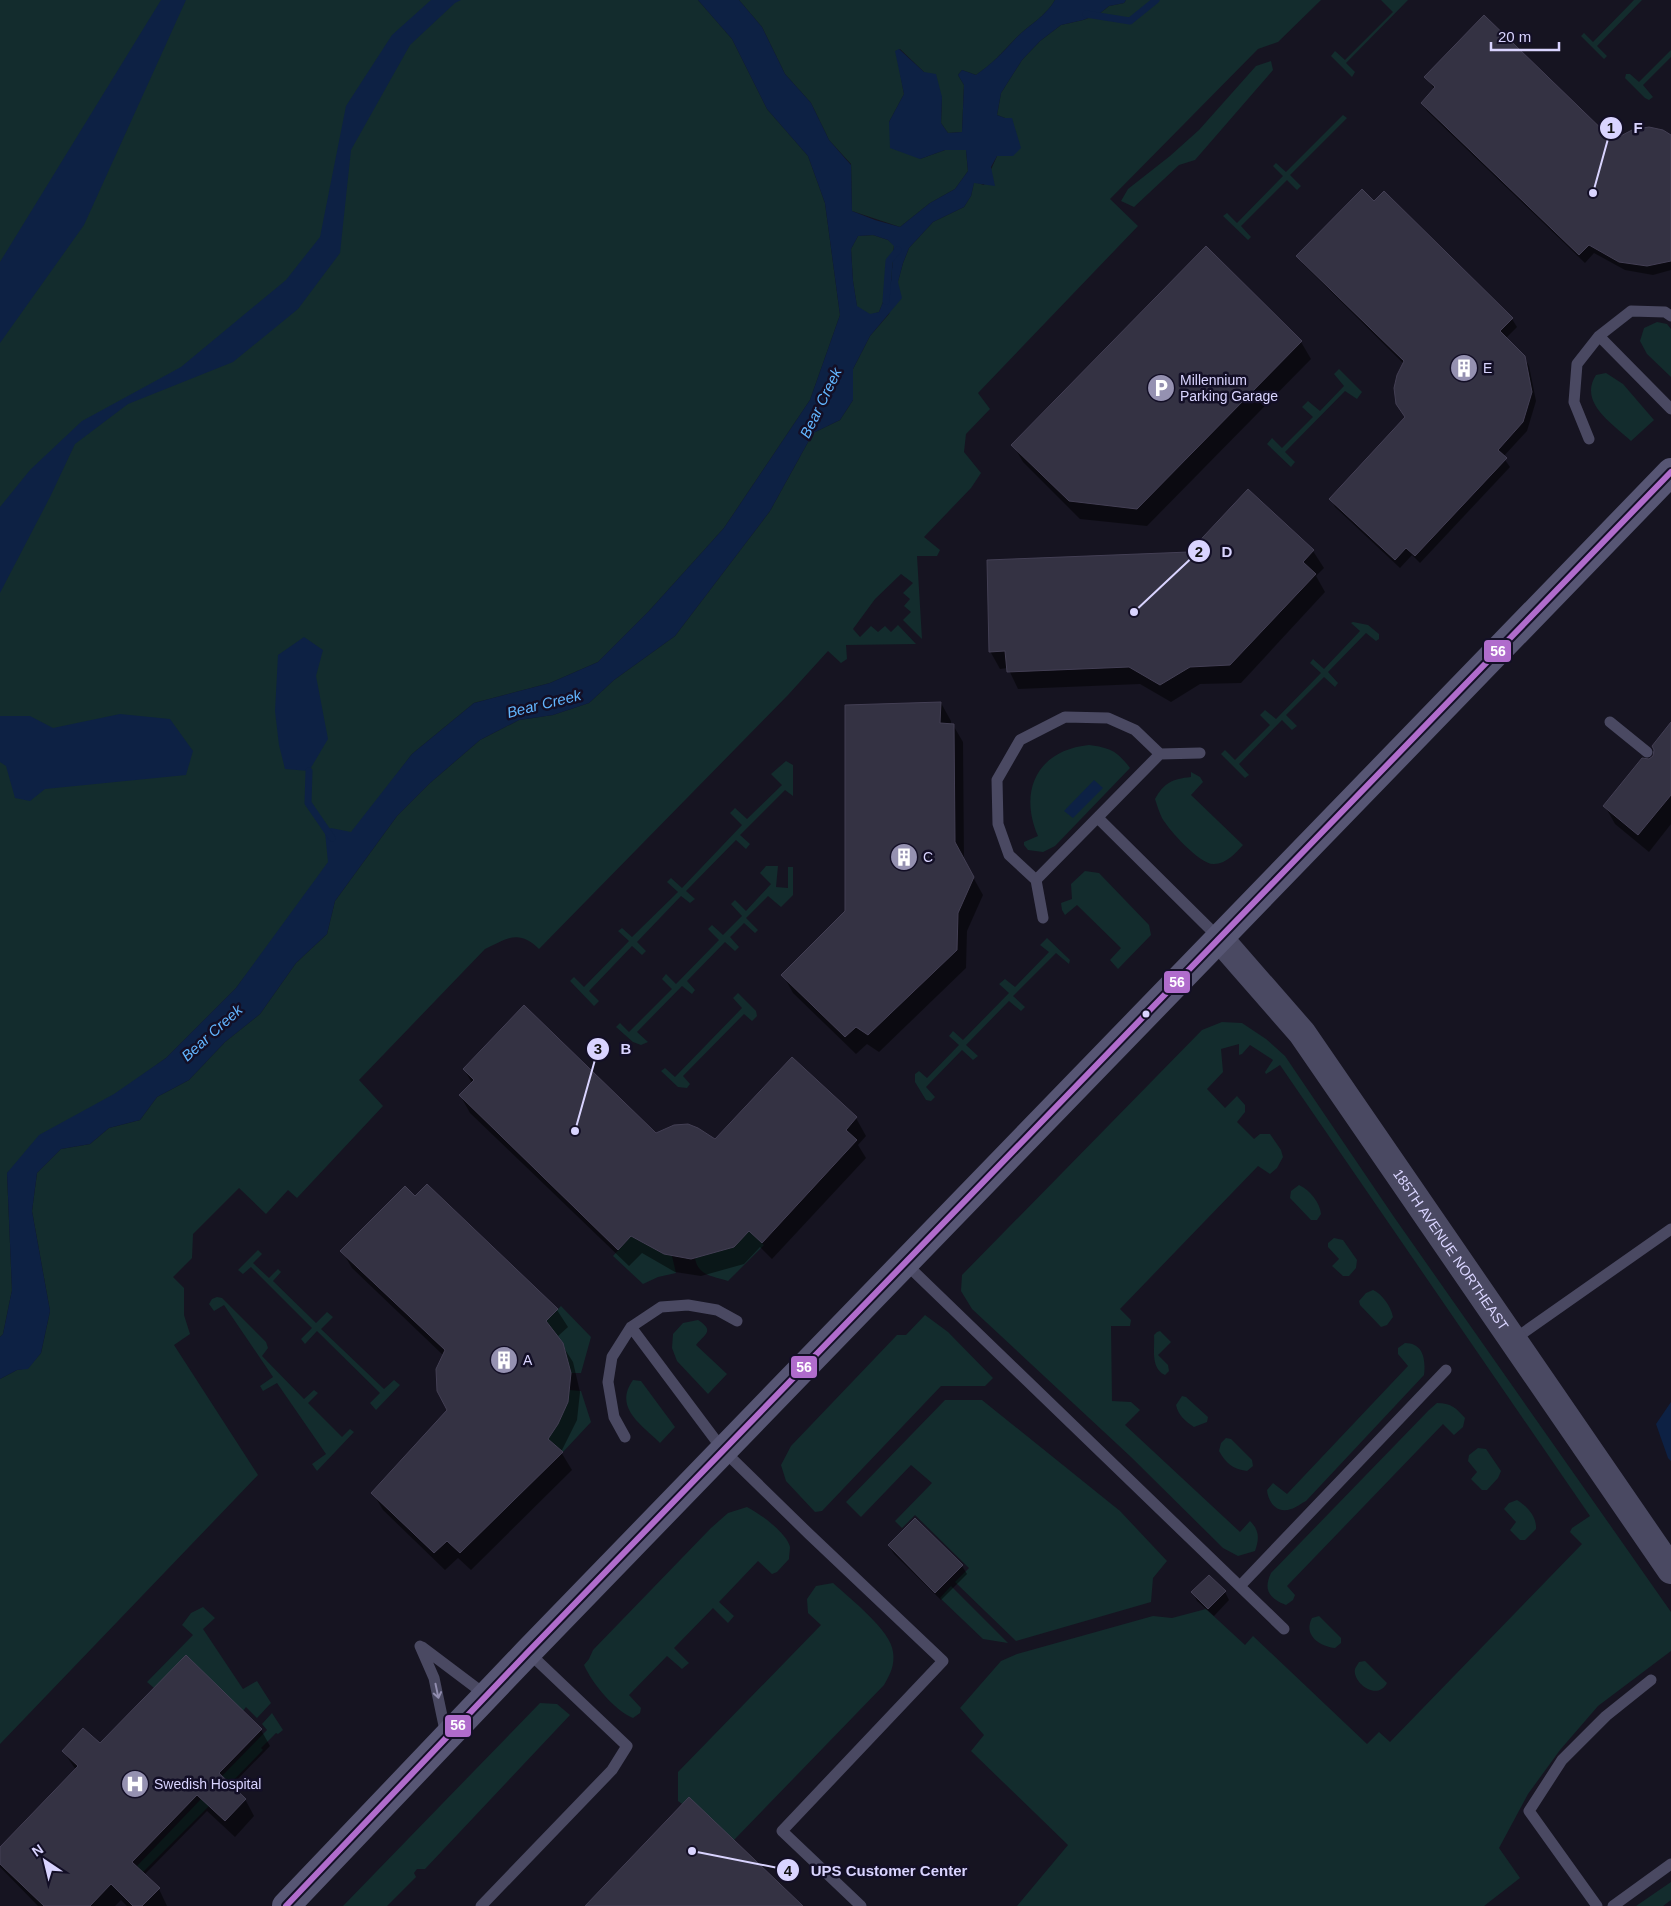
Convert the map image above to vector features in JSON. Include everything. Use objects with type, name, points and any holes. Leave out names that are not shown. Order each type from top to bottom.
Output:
[{"type":"main road","points":[[286,1906],[723,1450],[1671,472]]},
{"type":"street","name":"185TH AVENUE NORTHEAST","points":[[1219,938],[1302,1033],[1670,1565]]},
{"type":"lane","points":[[1589,439],[1574,402],[1577,364],[1599,336],[1631,311],[1665,312],[1671,316]]},
{"type":"lane","points":[[1599,336],[1671,409]]},
{"type":"lane","points":[[1043,918],[1036,880],[1009,855],[998,824],[997,780],[1020,740],[1065,716],[1108,718],[1135,730],[1160,754]]},
{"type":"lane","points":[[1610,722],[1647,752]]},
{"type":"lane","points":[[1036,880],[1160,754],[1200,753]]},
{"type":"lane","points":[[1098,818],[1219,938]]},
{"type":"lane","points":[[1513,1340],[1671,1229]]},
{"type":"lane","points":[[905,1263],[1284,1629]]},
{"type":"lane","points":[[625,1437],[614,1417],[608,1382],[612,1358],[631,1327],[661,1307],[688,1305],[717,1310],[737,1321]]},
{"type":"lane","points":[[631,1327],[723,1450],[943,1661],[782,1831],[861,1906]]},
{"type":"lane","points":[[1240,1586],[1446,1370]]},
{"type":"lane","points":[[447,1738],[434,1678],[420,1646],[487,1696]]},
{"type":"lane","points":[[481,1906],[612,1770],[627,1746],[528,1652]]},
{"type":"lane","points":[[1597,1906],[1528,1811],[1562,1760],[1606,1716],[1651,1680]]},
{"type":"lane","points":[[1613,1906],[1671,1864]]},
{"type":"green space","points":[[0,0],[698,0],[732,39],[767,109],[808,156],[825,203],[840,315],[810,400],[724,528],[649,611],[598,662],[550,683],[474,703],[412,754],[236,988],[166,1058],[7,1173],[12,1290],[3,1334],[0,1337]]},
{"type":"green space","points":[[739,0],[1055,0],[1042,16],[1021,33],[982,71],[976,75],[962,70],[958,75],[964,85],[962,132],[948,133],[941,123],[942,97],[924,72],[900,49],[896,51],[904,94],[889,122],[920,159],[945,150],[966,150],[968,171],[955,189],[930,203],[900,227],[852,211],[851,164],[829,140],[811,103],[785,74],[762,27]]},
{"type":"green space","points":[[1126,0],[1321,0],[1278,42],[1258,49],[1110,199],[1138,226],[978,393],[990,409],[966,434],[964,452],[981,473],[971,488],[924,537],[940,550],[937,556],[917,556],[922,639],[903,620],[911,612],[904,606],[910,599],[903,593],[913,583],[901,574],[875,599],[853,629],[860,637],[871,626],[878,632],[885,626],[891,632],[898,625],[916,644],[846,645],[847,659],[841,663],[828,651],[788,695],[539,949],[525,939],[513,937],[485,949],[359,1080],[383,1106],[297,1198],[288,1190],[266,1214],[239,1188],[193,1234],[192,1258],[173,1277],[184,1288],[184,1315],[190,1334],[174,1345],[258,1475],[0,1744],[0,1379],[17,1370],[28,1368],[41,1353],[50,1311],[32,1211],[37,1173],[61,1149],[90,1144],[109,1128],[140,1120],[157,1097],[189,1080],[225,1042],[260,1014],[296,963],[327,934],[335,901],[397,816],[430,783],[480,740],[519,720],[553,715],[589,703],[614,680],[675,636],[770,511],[813,433],[840,420],[853,400],[853,369],[870,336],[889,314],[909,248],[933,222],[964,207],[971,196],[974,182],[984,185],[997,156],[1013,156],[1005,118],[997,115],[1001,93],[1022,60],[1040,41],[1061,25],[1099,14],[1109,6],[1124,3]]},
{"type":"green space","points":[[1381,0],[1408,0],[1346,63],[1355,72],[1352,77],[1331,56],[1335,51],[1345,60],[1393,12]]},
{"type":"green space","points":[[1634,0],[1642,0],[1597,46],[1607,56],[1604,59],[1581,36],[1584,33],[1593,42]]},
{"type":"green space","points":[[1671,50],[1671,57],[1643,85],[1653,97],[1649,100],[1625,78],[1626,74],[1630,74],[1639,82]]},
{"type":"green space","points":[[1271,61],[1273,70],[1195,160],[1179,165],[1134,207],[1121,201],[1128,189],[1199,130],[1256,66]]},
{"type":"green space","points":[[1343,115],[1347,118],[1290,175],[1301,186],[1297,190],[1287,180],[1241,226],[1251,237],[1248,240],[1223,216],[1227,213],[1237,223],[1283,176],[1273,166],[1276,163],[1286,172]]},
{"type":"green space","points":[[873,235],[888,240],[894,245],[891,282],[879,312],[870,315],[857,307],[851,249],[858,236]]},
{"type":"green space","points":[[1657,322],[1667,324],[1671,329],[1671,377],[1647,354],[1640,341],[1644,328]]},
{"type":"green space","points":[[1339,369],[1362,392],[1357,399],[1345,391],[1285,452],[1295,462],[1291,467],[1267,444],[1272,438],[1282,448],[1313,417],[1302,407],[1308,401],[1320,411],[1344,386],[1334,374]]},
{"type":"green space","points":[[1606,373],[1623,384],[1654,420],[1631,441],[1607,420],[1594,404],[1591,395],[1592,385],[1596,375]]},
{"type":"green space","points":[[1351,623],[1368,625],[1379,634],[1379,639],[1376,641],[1366,633],[1328,672],[1338,683],[1335,687],[1324,677],[1286,715],[1297,726],[1292,730],[1282,720],[1239,764],[1249,775],[1245,778],[1221,754],[1225,750],[1235,760],[1270,725],[1260,715],[1265,710],[1276,719],[1321,673],[1310,663],[1313,659],[1324,669],[1360,631]]},
{"type":"green space","points":[[1089,745],[1113,751],[1130,768],[1055,846],[1043,852],[1028,850],[1024,842],[1038,836],[1032,819],[1030,803],[1032,788],[1037,775],[1045,764],[1057,755],[1071,748]]},
{"type":"green space","points":[[786,761],[793,765],[793,796],[785,790],[740,835],[750,844],[746,849],[736,840],[686,891],[695,899],[690,903],[681,896],[637,942],[646,951],[642,955],[632,946],[589,991],[599,1001],[594,1006],[570,981],[574,977],[584,987],[629,941],[618,931],[622,928],[632,937],[678,892],[667,882],[671,878],[682,888],[742,825],[730,813],[735,808],[747,819],[782,785],[771,774]]},
{"type":"green space","points":[[1191,772],[1200,777],[1203,782],[1191,795],[1243,845],[1234,855],[1218,864],[1208,863],[1185,846],[1162,818],[1155,799],[1169,783],[1191,777]]},
{"type":"green space","points":[[766,866],[778,866],[776,887],[788,888],[788,867],[793,867],[793,895],[781,907],[768,896],[746,918],[758,930],[755,933],[744,923],[730,937],[739,947],[735,951],[725,942],[687,981],[695,990],[692,994],[682,986],[637,1032],[648,1042],[641,1045],[633,1042],[616,1027],[620,1023],[629,1032],[672,989],[662,979],[666,974],[676,984],[719,940],[708,929],[712,925],[723,935],[742,916],[731,904],[735,900],[746,911],[771,884],[760,873]]},
{"type":"green space","points":[[1085,871],[1099,873],[1149,925],[1151,935],[1118,969],[1110,960],[1121,948],[1077,905],[1065,915],[1062,910],[1061,903],[1072,899],[1071,884]]},
{"type":"green space","points":[[1047,938],[1070,960],[1069,964],[1056,953],[1013,996],[1025,1007],[1021,1011],[1009,1001],[966,1045],[978,1056],[973,1060],[962,1050],[926,1087],[935,1097],[931,1101],[926,1100],[915,1082],[915,1074],[919,1071],[927,1078],[959,1045],[949,1036],[953,1031],[963,1040],[1009,993],[999,984],[1005,979],[1015,987],[1049,952],[1040,945]]},
{"type":"green space","points":[[738,993],[756,1011],[757,1016],[752,1021],[744,1014],[683,1076],[690,1084],[687,1088],[678,1087],[661,1071],[665,1068],[675,1077],[742,1008],[733,998]]},
{"type":"green space","points":[[1222,1022],[1242,1023],[1266,1039],[1285,1056],[1394,1217],[1671,1612],[1671,1651],[1598,1706],[1560,1750],[1528,1794],[1499,1848],[1520,1878],[1484,1906],[1017,1906],[1068,1845],[971,1751],[984,1735],[960,1708],[1001,1661],[1017,1654],[1153,1616],[1172,1618],[1206,1609],[1245,1645],[1253,1636],[1367,1744],[1379,1732],[1390,1742],[1582,1544],[1570,1532],[1572,1528],[1590,1516],[1280,1065],[1266,1074],[1265,1072],[1273,1060],[1250,1045],[1239,1055],[1239,1044],[1221,1049],[1223,1072],[1207,1089],[1225,1108],[1237,1096],[1245,1105],[1245,1112],[1237,1122],[1254,1139],[1260,1134],[1270,1134],[1281,1150],[1283,1157],[1277,1168],[1270,1174],[1258,1166],[1120,1309],[1131,1320],[1130,1326],[1111,1326],[1112,1401],[1131,1402],[1140,1410],[1125,1425],[1240,1532],[1250,1521],[1256,1528],[1258,1535],[1255,1551],[1238,1556],[1223,1548],[1131,1457],[972,1309],[961,1291],[962,1275],[1202,1030]]},
{"type":"green space","points":[[1299,1185],[1311,1193],[1319,1206],[1321,1214],[1317,1220],[1311,1220],[1290,1198],[1291,1191]]},
{"type":"green space","points":[[749,1231],[764,1245],[728,1281],[707,1274],[699,1268],[695,1258],[734,1247]]},
{"type":"green space","points":[[631,1236],[664,1254],[672,1256],[676,1273],[658,1277],[643,1284],[613,1256]]},
{"type":"green space","points":[[1334,1238],[1343,1240],[1357,1260],[1356,1268],[1349,1276],[1343,1276],[1332,1266],[1339,1259],[1328,1247],[1328,1243]]},
{"type":"green space","points":[[258,1250],[262,1254],[253,1263],[269,1278],[278,1269],[281,1272],[273,1281],[316,1323],[327,1312],[333,1317],[321,1329],[384,1389],[394,1380],[400,1385],[376,1410],[370,1403],[380,1393],[317,1331],[305,1344],[301,1339],[312,1328],[251,1267],[243,1274],[238,1270]]},
{"type":"green space","points":[[1373,1290],[1386,1301],[1393,1317],[1387,1325],[1381,1327],[1360,1305],[1359,1301],[1366,1293]]},
{"type":"green space","points":[[222,1298],[266,1342],[268,1348],[262,1356],[304,1399],[314,1390],[318,1393],[308,1403],[342,1437],[350,1429],[354,1432],[317,1471],[312,1464],[326,1454],[277,1383],[263,1391],[260,1386],[273,1377],[224,1305],[214,1311],[209,1304],[212,1299]]},
{"type":"green space","points":[[561,1306],[591,1337],[581,1373],[571,1373],[563,1343],[546,1321]]},
{"type":"green space","points":[[925,1315],[948,1332],[993,1378],[985,1386],[941,1386],[822,1511],[815,1512],[786,1481],[781,1465],[791,1446],[897,1335],[906,1335]]},
{"type":"green space","points":[[698,1320],[706,1327],[707,1332],[696,1345],[727,1374],[708,1394],[677,1361],[672,1348],[673,1334],[683,1323]]},
{"type":"green space","points":[[1160,1331],[1171,1342],[1158,1355],[1168,1365],[1169,1371],[1165,1375],[1157,1368],[1154,1358],[1154,1335]]},
{"type":"green space","points":[[1405,1343],[1416,1346],[1422,1353],[1424,1358],[1424,1375],[1306,1501],[1295,1508],[1286,1510],[1281,1510],[1274,1506],[1269,1499],[1267,1490],[1273,1483],[1287,1494],[1408,1366],[1398,1354],[1398,1348]]},
{"type":"green space","points":[[633,1380],[641,1381],[675,1427],[660,1443],[638,1423],[628,1407],[626,1399]]},
{"type":"green space","points":[[569,1390],[581,1391],[591,1422],[563,1452],[548,1439]]},
{"type":"green space","points":[[1182,1396],[1186,1397],[1208,1417],[1207,1422],[1194,1427],[1182,1418],[1176,1405]]},
{"type":"green space","points":[[945,1400],[982,1400],[1120,1511],[1167,1561],[1153,1578],[1151,1602],[1016,1641],[955,1582],[969,1568],[915,1515],[902,1528],[895,1521],[932,1483],[911,1465],[861,1517],[846,1502]]},
{"type":"green space","points":[[1437,1403],[1450,1405],[1459,1411],[1465,1418],[1463,1427],[1454,1435],[1443,1424],[1287,1586],[1295,1595],[1293,1600],[1286,1605],[1275,1599],[1268,1589],[1271,1573]]},
{"type":"green space","points":[[1226,1438],[1231,1439],[1252,1460],[1253,1466],[1247,1471],[1233,1467],[1219,1451],[1221,1443]]},
{"type":"green space","points":[[1478,1448],[1486,1449],[1501,1471],[1498,1478],[1487,1490],[1482,1490],[1471,1479],[1477,1472],[1468,1461],[1469,1455]]},
{"type":"green space","points":[[1517,1500],[1531,1512],[1536,1525],[1536,1529],[1525,1540],[1520,1540],[1510,1530],[1516,1522],[1504,1509],[1509,1503]]},
{"type":"green space","points":[[747,1507],[765,1519],[784,1536],[790,1547],[789,1559],[777,1572],[772,1574],[758,1561],[719,1602],[734,1616],[728,1623],[713,1608],[674,1648],[689,1663],[682,1669],[667,1656],[629,1695],[641,1708],[640,1713],[633,1718],[618,1709],[604,1695],[592,1680],[584,1665],[593,1650],[711,1528],[728,1513]]},
{"type":"green space","points":[[833,1583],[877,1624],[891,1643],[893,1666],[890,1674],[884,1685],[734,1840],[678,1801],[678,1772],[821,1625],[808,1613],[807,1599],[816,1586]]},
{"type":"green space","points":[[951,1586],[1008,1643],[983,1639],[940,1598]]},
{"type":"green space","points":[[203,1607],[215,1618],[203,1629],[243,1689],[257,1681],[271,1703],[257,1718],[246,1707],[243,1711],[154,1688],[147,1682],[193,1635],[182,1625],[191,1613]]},
{"type":"green space","points":[[1319,1616],[1341,1638],[1341,1643],[1335,1648],[1323,1645],[1314,1639],[1311,1634],[1310,1624],[1312,1618]]},
{"type":"green space","points":[[1365,1661],[1387,1683],[1383,1688],[1377,1691],[1366,1688],[1357,1679],[1355,1668],[1359,1662]]},
{"type":"green space","points":[[540,1703],[557,1704],[570,1715],[425,1869],[417,1869],[414,1873],[416,1877],[387,1906],[343,1906]]},
{"type":"green space","points":[[272,1713],[283,1730],[278,1734],[276,1733],[261,1748],[263,1750],[230,1784],[222,1776],[267,1730],[262,1724]]},
{"type":"green space","points":[[201,1799],[209,1806],[143,1872],[137,1866]]},
{"type":"green space","points":[[1671,1882],[1671,1900],[1663,1906],[1636,1906]]},
{"type":"water","points":[[161,0],[186,0],[84,225],[0,343],[0,262]]},
{"type":"water","points":[[431,0],[461,0],[455,3],[410,45],[351,150],[340,253],[298,309],[233,362],[128,404],[75,444],[0,593],[0,507],[30,470],[82,421],[181,367],[286,280],[320,237],[346,106],[392,35]]},
{"type":"water","name":"Bear Creek","points":[[698,0],[739,0],[762,27],[785,74],[811,103],[829,140],[851,165],[852,211],[900,227],[930,203],[955,189],[968,171],[966,150],[945,150],[920,159],[890,148],[889,122],[904,94],[895,51],[899,49],[924,72],[936,74],[942,97],[941,123],[948,133],[962,132],[964,85],[958,75],[962,70],[976,75],[982,71],[1021,33],[1042,16],[1055,0],[1126,0],[1124,3],[1109,6],[1099,14],[1061,25],[1040,41],[1022,60],[1001,93],[997,115],[1012,118],[1021,148],[1013,156],[997,156],[991,167],[995,186],[974,183],[971,196],[964,207],[933,222],[909,248],[898,282],[902,298],[870,336],[853,369],[853,400],[840,420],[813,433],[770,511],[675,636],[614,680],[589,703],[553,715],[519,720],[480,740],[430,783],[397,816],[335,901],[327,934],[296,963],[260,1014],[225,1042],[189,1080],[157,1097],[140,1120],[109,1128],[90,1144],[61,1149],[37,1173],[32,1211],[50,1311],[41,1353],[28,1369],[17,1370],[0,1379],[0,1337],[3,1334],[12,1290],[7,1173],[39,1135],[114,1094],[166,1058],[236,988],[328,862],[325,832],[331,828],[351,832],[412,754],[474,703],[550,683],[598,662],[649,611],[724,528],[810,400],[840,315],[825,203],[808,156],[767,109],[732,39]],"holes":[[[873,235],[888,240],[894,246],[891,282],[879,312],[870,314],[857,306],[851,249],[858,236]]]},
{"type":"water","points":[[304,637],[323,650],[316,676],[328,739],[309,771],[285,769],[279,745],[275,711],[278,655]]},
{"type":"water","points":[[120,714],[170,719],[193,751],[186,775],[45,789],[30,801],[15,798],[6,766],[0,762],[0,716],[30,716],[53,728]]},
{"type":"water","points":[[1094,780],[1103,788],[1073,818],[1064,811]]},
{"type":"water","points":[[1671,1402],[1671,1461],[1668,1458],[1656,1424]]},
{"type":"building","points":[[1484,15],[1613,140],[1632,130],[1649,127],[1663,130],[1671,135],[1671,261],[1647,266],[1619,262],[1589,245],[1579,255],[1421,103],[1435,87],[1424,77]]},
{"type":"building","name":"E","points":[[1362,189],[1374,201],[1384,191],[1513,318],[1500,331],[1525,356],[1532,392],[1523,422],[1498,450],[1507,458],[1415,556],[1406,548],[1395,560],[1329,499],[1405,417],[1396,404],[1394,388],[1397,375],[1404,361],[1296,256]]},
{"type":"building","name":"Millennium Parking Garage","points":[[1206,246],[1302,341],[1137,509],[1069,501],[1011,445]]},
{"type":"building","points":[[1248,489],[1314,550],[1303,562],[1316,574],[1230,665],[1190,667],[1160,685],[1129,667],[1007,672],[1005,651],[989,652],[987,560],[1189,552]]},
{"type":"building","name":"C","points":[[941,702],[940,723],[954,724],[955,842],[974,877],[958,913],[957,950],[868,1035],[856,1027],[845,1037],[781,975],[845,911],[845,705]]},
{"type":"building","points":[[1671,722],[1671,795],[1638,835],[1603,806],[1642,758],[1649,759],[1653,756],[1654,750],[1652,746]]},
{"type":"building","points":[[524,1005],[656,1133],[674,1125],[688,1124],[715,1139],[792,1057],[857,1117],[846,1130],[857,1140],[762,1243],[749,1231],[734,1247],[691,1259],[664,1254],[631,1236],[618,1250],[459,1095],[474,1080],[463,1069]]},
{"type":"building","name":"A","points":[[427,1184],[558,1309],[546,1321],[563,1343],[571,1373],[568,1402],[558,1424],[548,1439],[563,1452],[460,1553],[447,1541],[434,1553],[371,1493],[447,1410],[437,1391],[436,1369],[445,1350],[340,1251],[405,1186],[415,1196]]},
{"type":"building","points":[[915,1518],[963,1565],[935,1593],[888,1545]]},
{"type":"building","points":[[1209,1575],[1226,1591],[1208,1609],[1191,1592]]},
{"type":"building","name":"Swedish Hospital","points":[[186,1655],[262,1729],[219,1773],[246,1799],[225,1821],[197,1795],[132,1862],[160,1888],[142,1906],[133,1906],[111,1884],[90,1906],[44,1906],[0,1864],[0,1847],[78,1766],[62,1751],[83,1728],[100,1743]]},
{"type":"building","points":[[689,1797],[756,1861],[803,1906],[585,1906]]},
{"type":"waterway","points":[[1086,14],[1130,21],[1156,0]]},
{"type":"waterway","points":[[886,301],[889,261],[898,250]]},
{"type":"waterway","points":[[309,771],[308,803],[332,838]]},
{"type":"transit line","name":"56","points":[[286,1906],[528,1652],[1671,472]]},
{"type":"place","name":"F","points":[[1593,193]]},
{"type":"place","name":"E","points":[[1464,368]]},
{"type":"place","name":"Millennium Parking Garage","points":[[1161,388]]},
{"type":"place","name":"D","points":[[1134,612]]},
{"type":"place","name":"C","points":[[904,857]]},
{"type":"place","name":"B","points":[[575,1131]]},
{"type":"place","name":"A","points":[[504,1360]]},
{"type":"place","name":"Swedish Hospital","points":[[135,1784]]},
{"type":"place","name":"UPS Customer Center","points":[[692,1851]]}]
